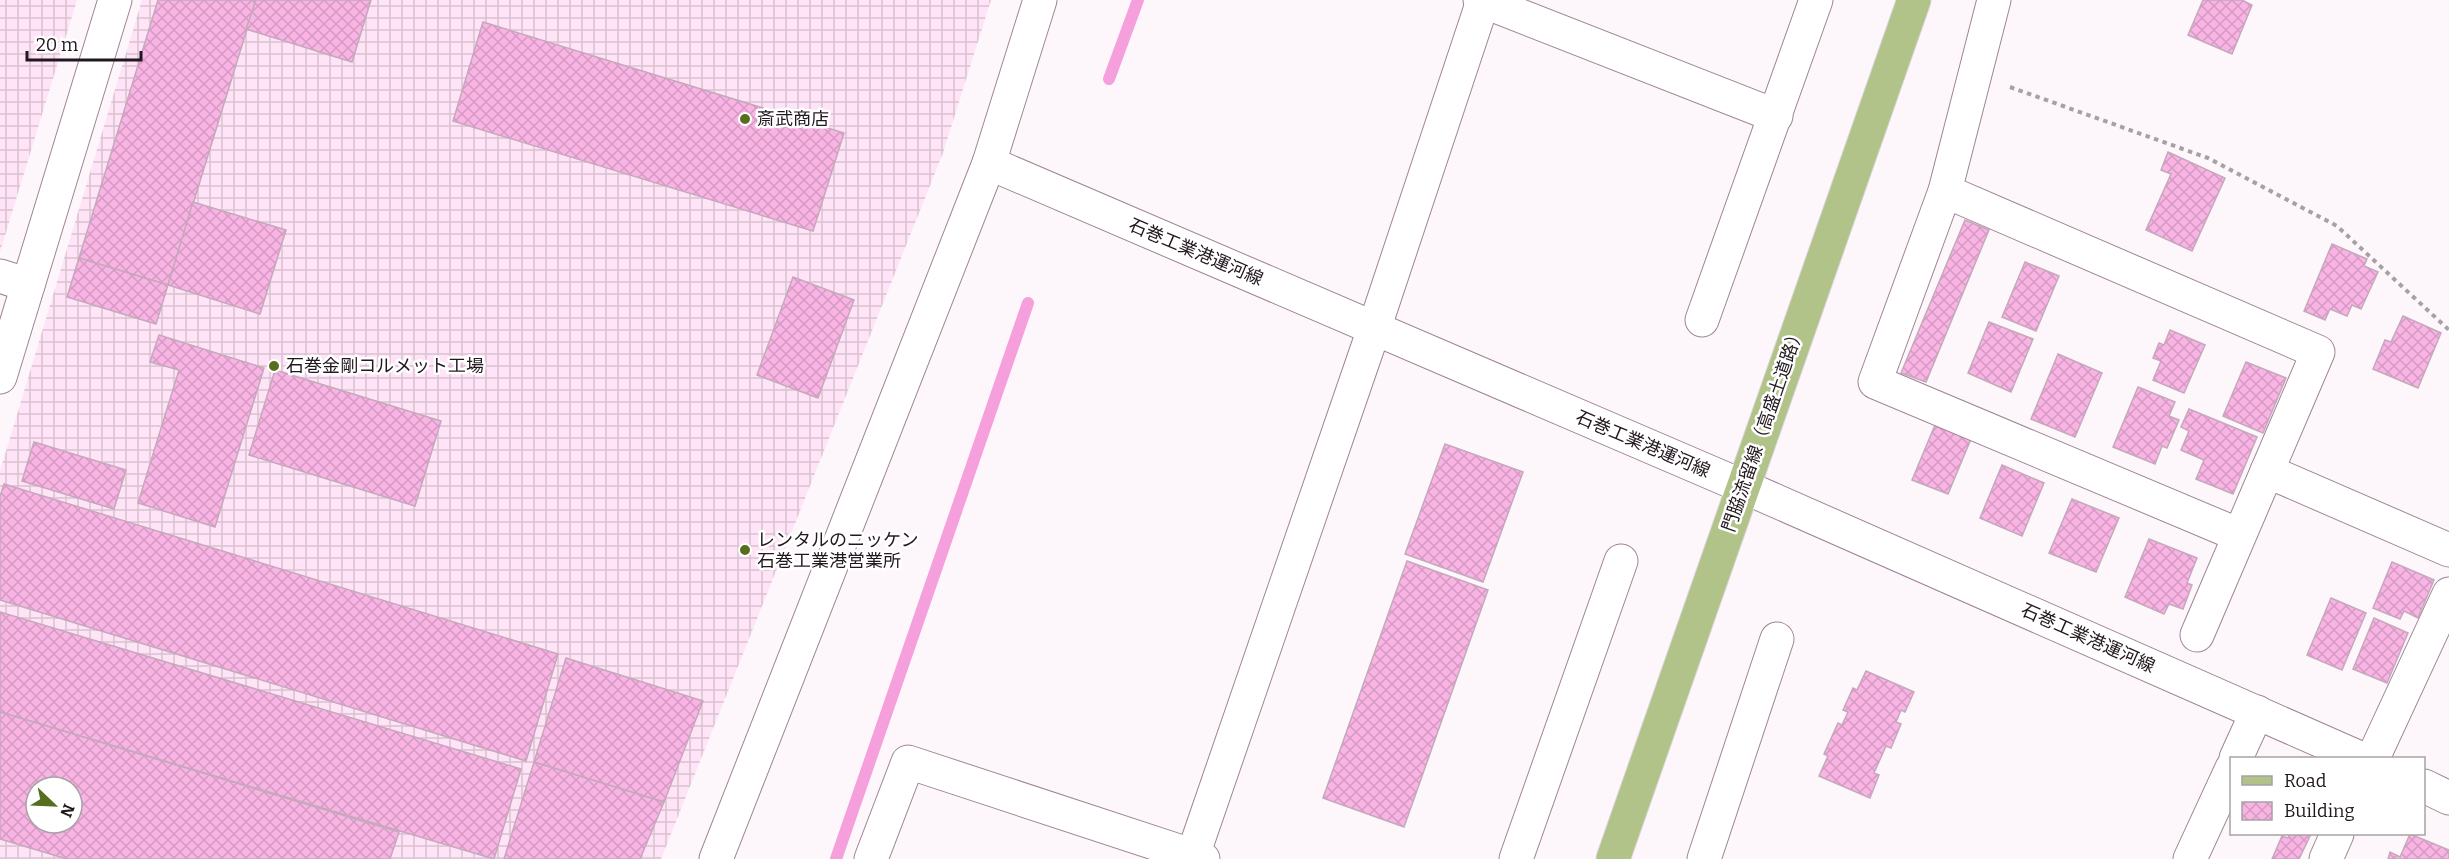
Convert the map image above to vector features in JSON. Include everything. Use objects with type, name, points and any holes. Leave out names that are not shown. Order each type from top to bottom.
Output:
[{"type":"main road","name":"門脇流留線（高盛土道路）","points":[[1613,859],[1914,0]]},
{"type":"street","points":[[0,377],[14,280],[115,0]]},
{"type":"street","points":[[716,859],[989,163],[1040,0]]},
{"type":"street","points":[[1702,320],[1816,0]]},
{"type":"street","points":[[1994,0],[1945,191],[1875,382],[2239,535]]},
{"type":"street","points":[[871,859],[908,762],[1198,857],[1482,1],[1776,116]]},
{"type":"street","name":"石巻工業港運河線","points":[[989,163],[1742,486],[2356,757]]},
{"type":"street","points":[[1945,191],[2318,352],[2197,635]]},
{"type":"street","points":[[2267,471],[2449,550]]},
{"type":"street","points":[[1516,859],[1621,561]]},
{"type":"street","points":[[2374,757],[2449,594]]},
{"type":"street","points":[[1704,859],[1777,639]]},
{"type":"street","points":[[2237,757],[2256,712]]},
{"type":"street","points":[[2190,859],[2230,772]]},
{"type":"street","points":[[2425,786],[2449,798]]},
{"type":"street","points":[[2326,859],[2337,835]]},
{"type":"path","points":[[1975,75],[2208,158],[2337,226],[2449,330]]},
{"type":"shaded area","points":[[0,0],[77,0],[0,252]]},
{"type":"shaded area","points":[[142,0],[991,0],[943,153],[661,859],[0,859],[0,471]]},
{"type":"building","points":[[158,0],[256,0],[168,285],[79,258]]},
{"type":"building","points":[[256,0],[371,0],[352,62],[246,29]]},
{"type":"building","points":[[2203,0],[2242,0],[2252,5],[2232,54],[2188,35]]},
{"type":"building","points":[[483,22],[844,133],[813,231],[453,121]]},
{"type":"building","points":[[2168,152],[2225,178],[2192,251],[2146,230],[2171,174],[2161,170]]},
{"type":"building","points":[[193,202],[286,230],[260,314],[168,285]]},
{"type":"building","points":[[1965,220],[1989,230],[1926,382],[1901,373]]},
{"type":"building","points":[[2332,244],[2367,259],[2364,266],[2378,272],[2361,309],[2352,305],[2347,316],[2330,309],[2325,320],[2304,311]]},
{"type":"building","points":[[79,258],[168,285],[156,324],[67,297]]},
{"type":"building","points":[[2025,262],[2059,276],[2036,331],[2002,317]]},
{"type":"building","points":[[793,277],[854,300],[818,398],[757,375]]},
{"type":"building","points":[[2403,316],[2441,333],[2418,388],[2373,369],[2385,340],[2391,342]]},
{"type":"building","points":[[1989,322],[2033,339],[2011,392],[1968,373]]},
{"type":"building","points":[[2170,330],[2205,345],[2184,393],[2153,380],[2161,361],[2153,358],[2159,343],[2164,345]]},
{"type":"building","points":[[159,335],[264,368],[215,527],[138,503],[179,370],[150,362]]},
{"type":"building","points":[[2058,354],[2102,373],[2075,437],[2031,419]]},
{"type":"building","points":[[2246,362],[2286,378],[2263,433],[2223,416]]},
{"type":"building","points":[[275,370],[441,421],[415,506],[249,455]]},
{"type":"building","points":[[2138,387],[2175,402],[2169,416],[2179,420],[2167,448],[2162,446],[2155,464],[2113,447]]},
{"type":"building","points":[[2189,409],[2257,437],[2233,494],[2196,479],[2204,460],[2181,450],[2189,431],[2181,427]]},
{"type":"building","points":[[1935,425],[1971,439],[1948,494],[1912,480]]},
{"type":"building","points":[[34,442],[126,470],[114,509],[22,481]]},
{"type":"building","points":[[1445,444],[1523,472],[1483,582],[1405,554]]},
{"type":"building","points":[[2002,465],[2044,483],[2022,536],[1980,518]]},
{"type":"building","points":[[4,484],[558,654],[526,761],[0,600],[0,496]]},
{"type":"building","points":[[2072,499],[2119,518],[2096,572],[2049,553]]},
{"type":"building","points":[[2149,539],[2197,558],[2187,583],[2192,585],[2183,609],[2169,604],[2164,614],[2125,597]]},
{"type":"building","points":[[1407,561],[1488,590],[1404,827],[1323,798]]},
{"type":"building","points":[[2392,562],[2434,580],[2418,618],[2404,611],[2400,619],[2373,608]]},
{"type":"building","points":[[2331,598],[2366,613],[2342,670],[2307,655]]},
{"type":"building","points":[[0,612],[521,769],[494,859],[0,712]]},
{"type":"building","points":[[2374,618],[2408,633],[2387,683],[2353,669]]},
{"type":"building","points":[[566,658],[703,701],[664,802],[534,762]]},
{"type":"building","points":[[1866,671],[1914,692],[1905,712],[1901,710],[1896,722],[1901,724],[1891,748],[1886,746],[1874,773],[1879,775],[1870,798],[1819,776],[1828,756],[1824,754],[1838,723],[1842,725],[1848,712],[1843,710],[1853,688],[1857,690]]},
{"type":"building","points":[[0,712],[399,832],[390,859],[67,859],[0,839]]},
{"type":"building","points":[[534,762],[664,802],[640,859],[504,859]]},
{"type":"building","points":[[2290,835],[2311,835],[2299,859],[2272,859],[2282,836],[2288,838]]},
{"type":"building","points":[[2410,835],[2449,850],[2449,859],[2388,859],[2390,852],[2400,857]]},
{"type":"waterway","points":[[1109,79],[1138,0]]},
{"type":"waterway","points":[[836,859],[1028,303]]},
{"type":"place","name":"斎武商店","points":[[745,119]]},
{"type":"place","name":"石巻金剛コルメット工場","points":[[274,366]]},
{"type":"place","name":"レンタルのニッケン 石巻工業港営業所","points":[[745,550]]}]
